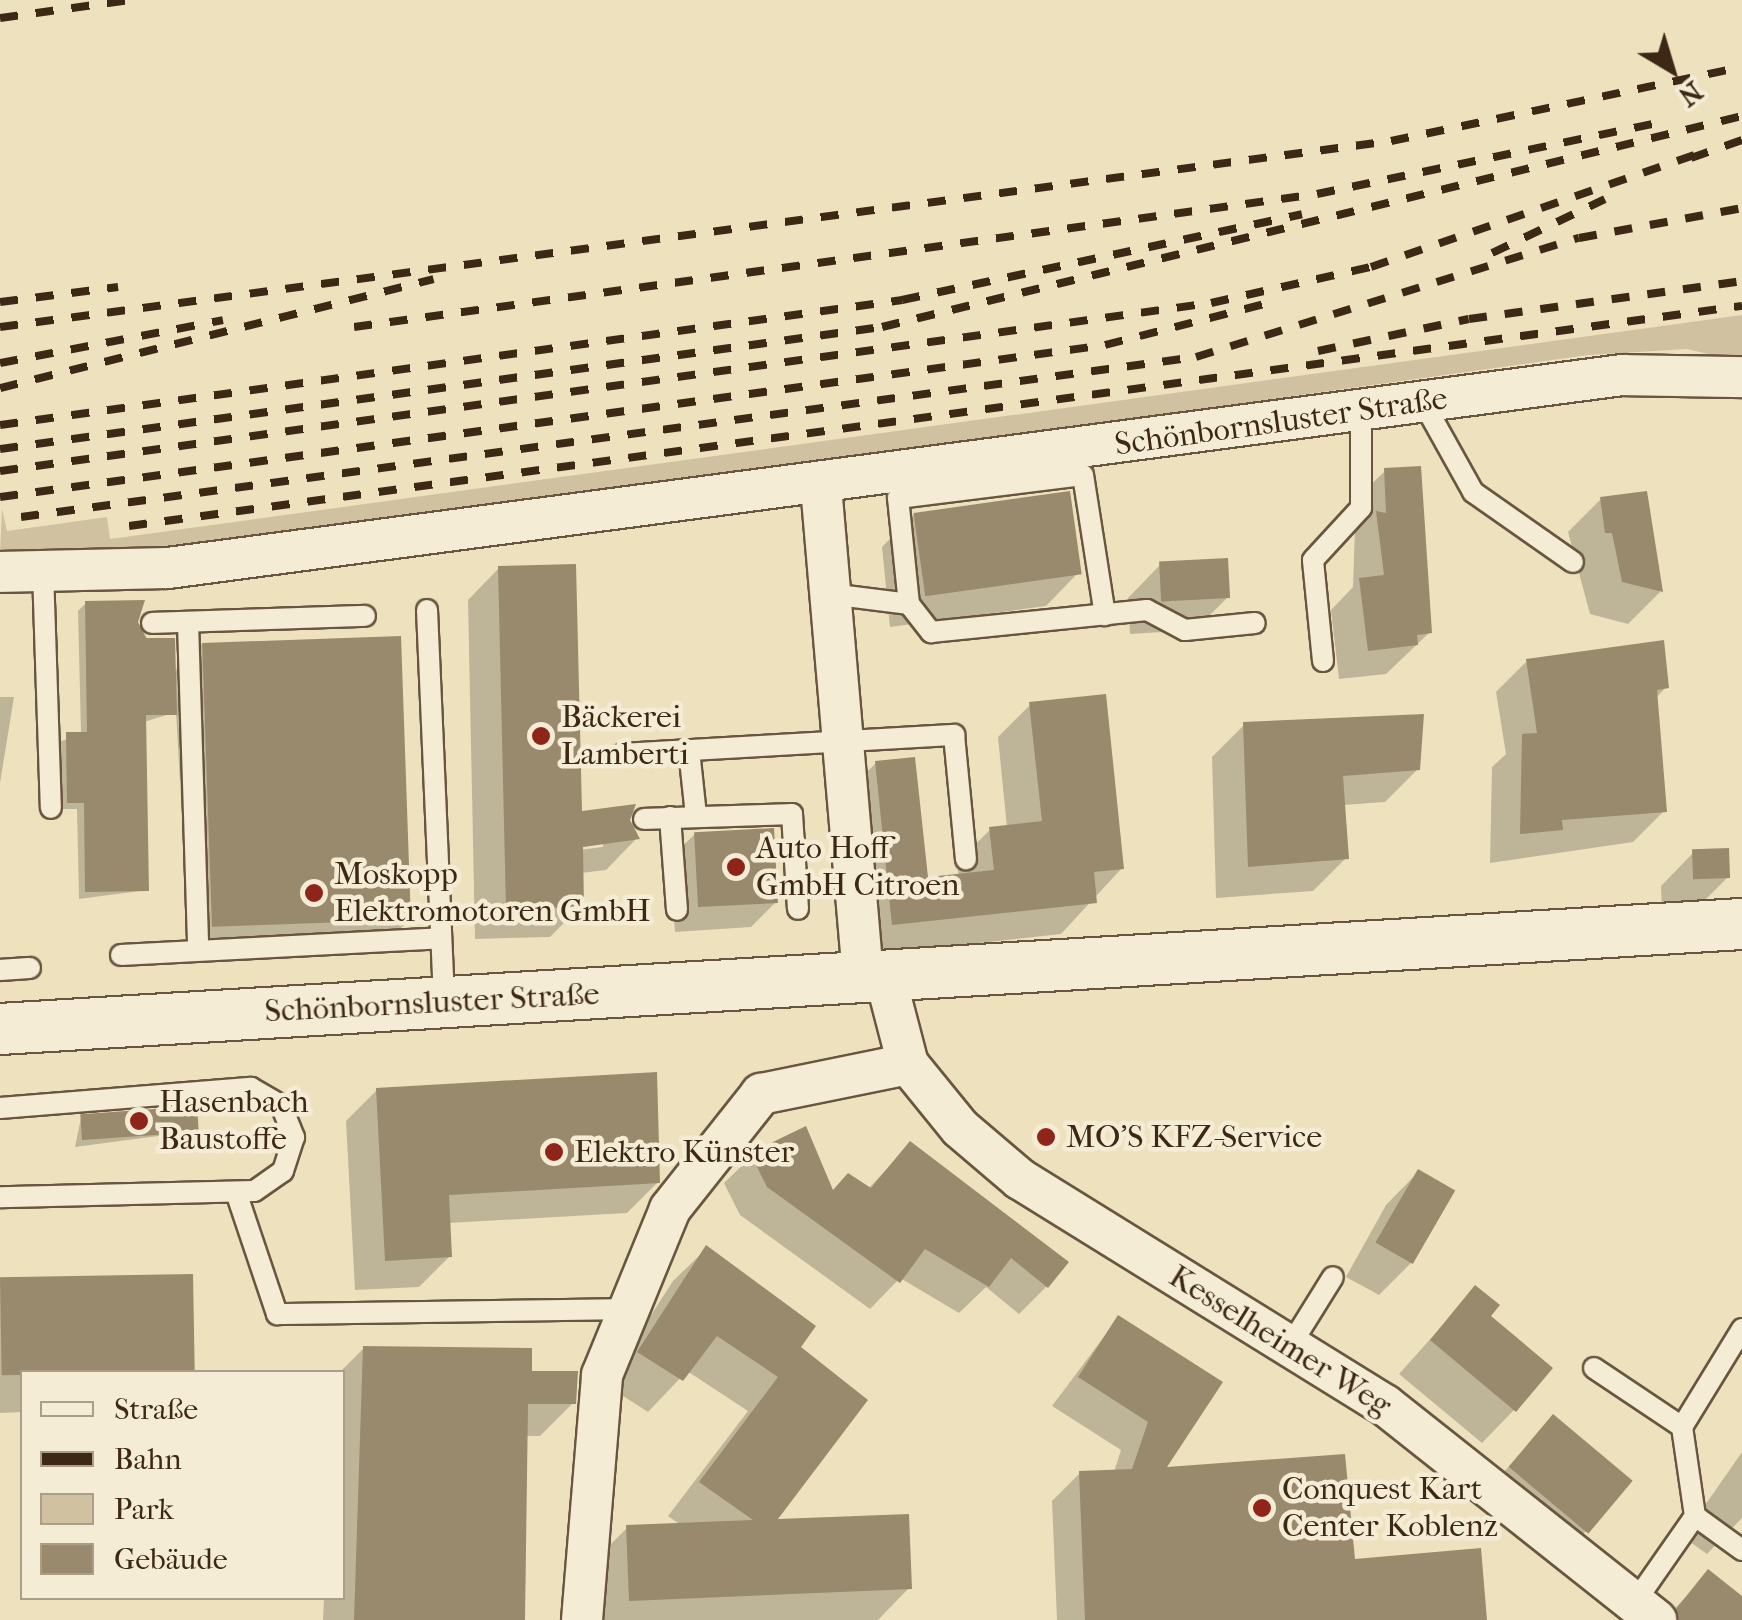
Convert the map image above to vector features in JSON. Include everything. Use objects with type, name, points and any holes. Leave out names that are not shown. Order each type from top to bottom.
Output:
[{"type":"street","name":"Schönbornsluster Straße","points":[[0,572],[168,568],[820,486],[1623,375],[1742,377]]},
{"type":"street","points":[[820,486],[842,738],[874,977]]},
{"type":"street","name":"Schönbornsluster Straße","points":[[0,1029],[1742,924]]},
{"type":"street","name":"Kesselheimer Weg","points":[[874,977],[908,1064],[960,1128],[1020,1179],[1385,1406],[1649,1615]]},
{"type":"street","points":[[582,1620],[590,1436],[623,1308],[696,1168],[761,1094],[908,1064]]},
{"type":"lane","points":[[1423,402],[1474,492],[1573,562]]},
{"type":"lane","points":[[1323,661],[1313,560],[1361,508],[1361,411]]},
{"type":"lane","points":[[1105,615],[1083,476],[898,498],[909,604],[931,632],[1105,615],[1147,610],[1185,630],[1256,624]]},
{"type":"lane","points":[[43,571],[51,808]]},
{"type":"lane","points":[[830,594],[909,604]]},
{"type":"lane","points":[[426,610],[444,1003]]},
{"type":"lane","points":[[152,624],[365,616]]},
{"type":"lane","points":[[188,624],[198,950]]},
{"type":"lane","points":[[622,754],[842,738],[954,735],[966,859]]},
{"type":"lane","points":[[689,750],[696,815]]},
{"type":"lane","points":[[644,819],[792,814],[798,909]]},
{"type":"lane","points":[[670,817],[677,910]]},
{"type":"lane","points":[[121,954],[441,938]]},
{"type":"lane","points":[[0,970],[30,968]]},
{"type":"lane","points":[[0,1108],[268,1094],[290,1120],[292,1155],[270,1184],[236,1192],[0,1197]]},
{"type":"lane","points":[[236,1192],[259,1283],[277,1314],[623,1308]]},
{"type":"lane","points":[[1290,1346],[1333,1278]]},
{"type":"lane","points":[[1649,1615],[1695,1516],[1682,1426],[1742,1329]]},
{"type":"lane","points":[[1594,1368],[1682,1426]]},
{"type":"lane","points":[[1695,1516],[1742,1550]]},
{"type":"green space","points":[[1742,315],[1742,362],[1687,349],[1588,355],[345,528],[141,551],[0,553],[2,508],[7,531],[107,517],[110,539]]},
{"type":"building","points":[[1421,466],[1432,633],[1417,635],[1418,645],[1368,651],[1359,578],[1384,575],[1376,511],[1386,513],[1384,468]]},
{"type":"building","points":[[1070,491],[1082,574],[925,596],[914,513]]},
{"type":"building","points":[[1647,491],[1663,592],[1622,582],[1612,533],[1605,533],[1600,497]]},
{"type":"building","points":[[1228,558],[1230,598],[1161,602],[1159,562]]},
{"type":"building","name":"Bäckerei Lamberti","points":[[576,564],[582,811],[636,804],[630,820],[640,839],[583,847],[584,907],[506,909],[498,566]]},
{"type":"building","points":[[145,600],[138,622],[146,638],[175,638],[177,715],[146,715],[149,891],[85,892],[84,803],[67,803],[66,732],[87,732],[85,601]]},
{"type":"building","points":[[401,636],[411,920],[212,927],[202,643]]},
{"type":"building","points":[[1664,640],[1669,688],[1657,690],[1667,812],[1562,820],[1563,830],[1520,834],[1522,734],[1537,733],[1526,659]]},
{"type":"building","points":[[1106,694],[1124,869],[1094,872],[1097,903],[892,925],[875,761],[915,757],[928,877],[994,870],[989,827],[1042,821],[1029,702]]},
{"type":"building","points":[[1424,714],[1420,770],[1343,776],[1349,859],[1248,867],[1243,722]]},
{"type":"building","name":"Auto Hoff GmbH Citroen","points":[[774,828],[778,903],[698,907],[694,832]]},
{"type":"building","points":[[1729,848],[1730,878],[1693,879],[1692,849]]},
{"type":"building","name":"Elektro Künster","points":[[657,1072],[660,1183],[449,1195],[452,1257],[385,1261],[376,1088]]},
{"type":"building","name":"Hasenbach Baustoffe","points":[[197,1106],[199,1132],[82,1140],[80,1114]]},
{"type":"building","points":[[806,1126],[833,1190],[848,1173],[871,1188],[910,1141],[1069,1262],[1048,1288],[1011,1258],[989,1287],[925,1249],[900,1283],[767,1187],[750,1153]]},
{"type":"building","points":[[1418,1169],[1455,1190],[1413,1264],[1376,1243]]},
{"type":"building","points":[[706,1245],[816,1326],[801,1347],[868,1400],[778,1519],[909,1514],[912,1589],[629,1601],[626,1525],[753,1520],[699,1482],[778,1377],[717,1336],[683,1381],[637,1352]]},
{"type":"building","points":[[193,1274],[195,1370],[20,1370],[20,1375],[2,1375],[0,1277]]},
{"type":"building","points":[[1475,1285],[1500,1305],[1491,1316],[1553,1368],[1516,1412],[1430,1340]]},
{"type":"building","points":[[1118,1315],[1223,1382],[1167,1467],[1345,1454],[1355,1559],[1481,1548],[1487,1620],[1085,1620],[1079,1471],[1132,1469],[1148,1422],[1078,1377]]},
{"type":"building","points":[[363,1346],[532,1348],[532,1371],[578,1371],[576,1404],[528,1404],[525,1620],[354,1620]]},
{"type":"building","points":[[1553,1414],[1633,1481],[1588,1534],[1509,1467]]},
{"type":"building","points":[[1708,1569],[1742,1596],[1742,1620],[1679,1620],[1676,1609]]},
{"type":"railway","points":[[0,18],[130,0]]},
{"type":"railway","points":[[0,327],[1391,141],[1742,67]]},
{"type":"railway","points":[[0,449],[882,327],[1742,116]]},
{"type":"railway","points":[[354,327],[1317,194],[1663,122]]},
{"type":"railway","points":[[1691,158],[1742,140]]},
{"type":"railway","points":[[0,471],[1211,303],[1371,267],[1701,153]]},
{"type":"railway","points":[[1492,253],[1605,199]]},
{"type":"railway","points":[[21,517],[1196,357],[1579,238],[1742,208]]},
{"type":"railway","points":[[0,425],[902,300],[1302,214]]},
{"type":"railway","points":[[0,388],[434,279]]},
{"type":"railway","points":[[1318,351],[1469,319],[1742,281]]},
{"type":"railway","points":[[0,302],[118,287]]},
{"type":"railway","points":[[0,497],[1105,345],[1269,303]]},
{"type":"railway","points":[[129,526],[1742,306]]},
{"type":"railway","points":[[0,363],[223,320]]},
{"type":"place","name":"Bäckerei Lamberti","points":[[541,736]]},
{"type":"place","name":"Auto Hoff GmbH Citroen","points":[[736,867]]},
{"type":"place","name":"Moskopp Elektromotoren GmbH","points":[[314,893]]},
{"type":"place","name":"Hasenbach Baustoffe","points":[[139,1121]]},
{"type":"place","name":"MO'S KFZ-Service","points":[[1046,1137]]},
{"type":"place","name":"Elektro Künster","points":[[554,1152]]},
{"type":"place","name":"Conquest Kart Center Koblenz","points":[[1262,1508]]}]
